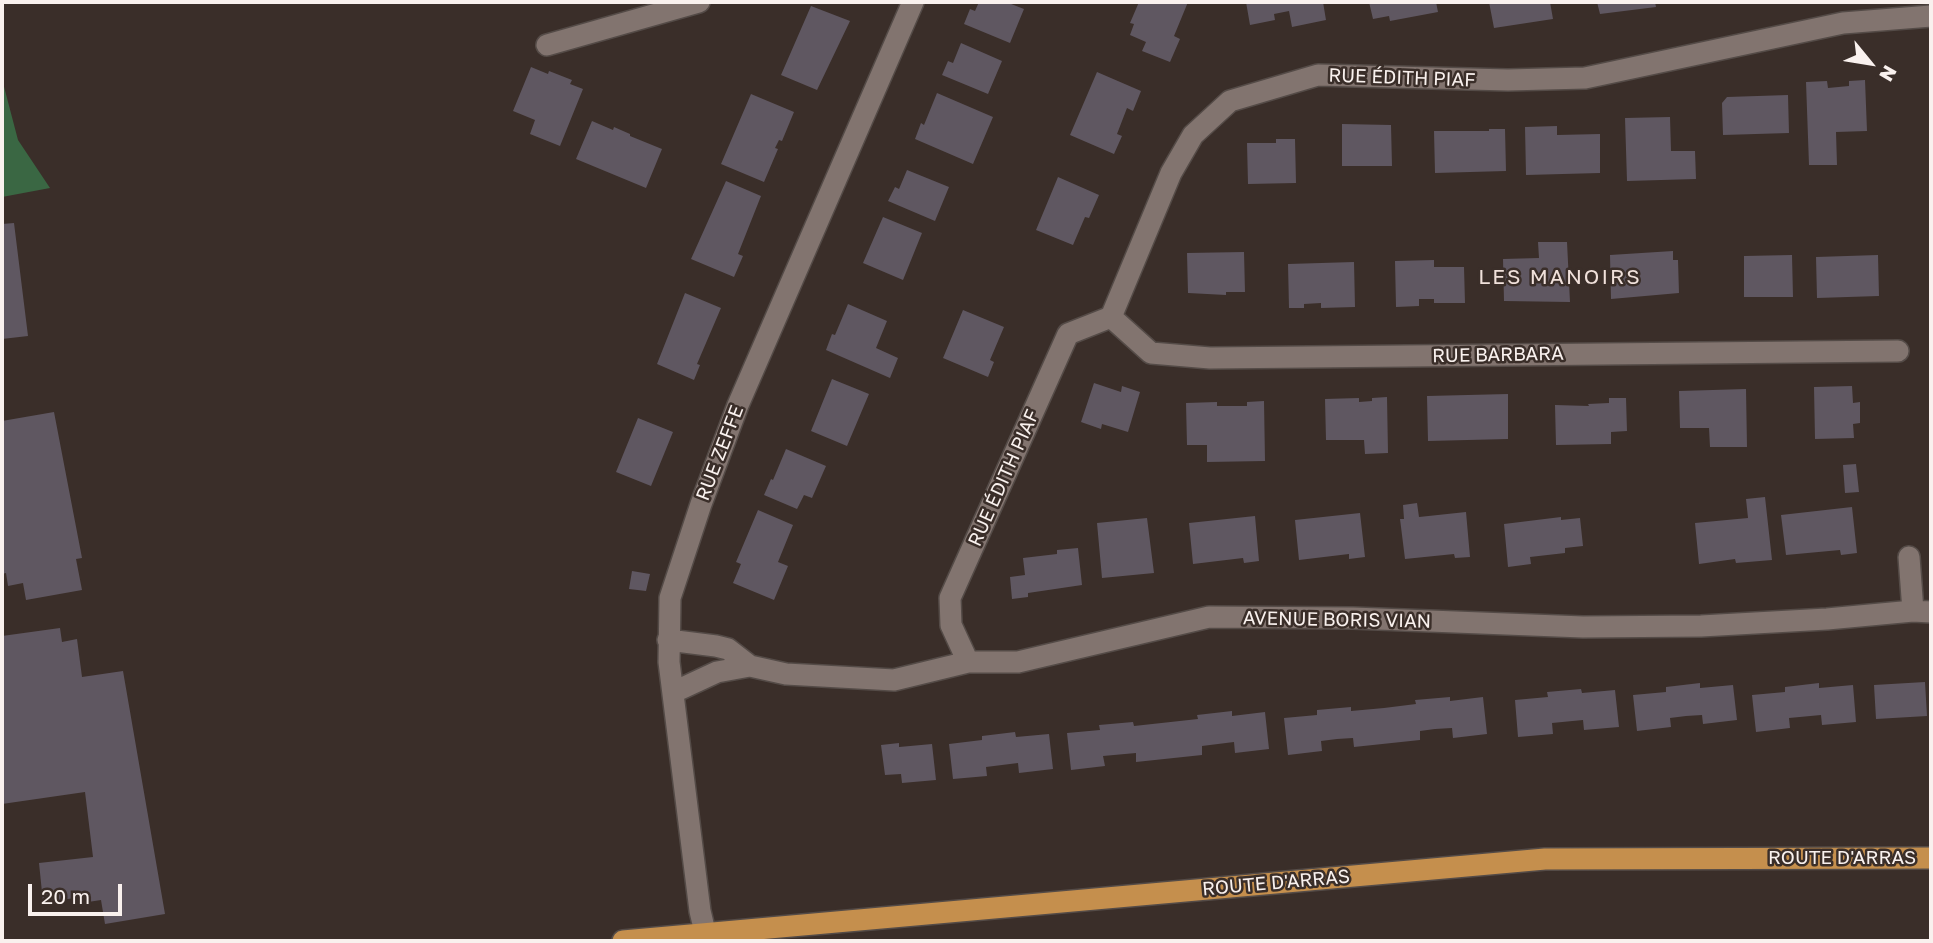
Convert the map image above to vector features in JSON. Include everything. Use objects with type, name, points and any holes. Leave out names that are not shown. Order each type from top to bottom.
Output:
[{"type":"main road","name":"ROUTE D'ARRAS","points":[[623,941],[1545,859],[1931,858]]},
{"type":"street","points":[[547,45],[699,2]]},
{"type":"street","name":"RUE ZEFFE","points":[[705,932],[700,911],[668,640],[670,598],[733,417],[913,2]]},
{"type":"street","name":"RUE ÉDITH PIAF","points":[[968,662],[951,625],[950,598],[1068,334],[1111,317],[1171,173],[1193,135],[1230,102],[1318,75],[1508,80],[1585,78],[1843,23],[1931,16]]},
{"type":"street","name":"RUE BARBARA","points":[[1111,317],[1151,353],[1210,358],[1898,351]]},
{"type":"street","points":[[1909,557],[1922,611]]},
{"type":"street","name":"AVENUE BORIS VIAN","points":[[674,692],[717,672],[750,666],[786,674],[894,680],[968,662],[1018,662],[1209,617],[1353,618],[1609,627],[1701,626],[1922,611]]},
{"type":"street","name":"AVENUE BORIS VIAN","points":[[668,640],[728,649],[750,666]]},
{"type":"green space","points":[[2,79],[18,140],[50,188],[2,197]]},
{"type":"building","points":[[979,2],[1006,2],[1024,9],[1010,43],[964,24],[970,9],[975,11]]},
{"type":"building","points":[[1139,2],[1188,2],[1174,36],[1180,39],[1170,62],[1142,51],[1146,42],[1130,35],[1134,24],[1130,23]]},
{"type":"building","points":[[1246,2],[1323,2],[1326,20],[1292,27],[1289,11],[1274,14],[1275,20],[1250,25]]},
{"type":"building","points":[[1369,2],[1436,2],[1438,12],[1390,21],[1389,16],[1373,19]]},
{"type":"building","points":[[1489,2],[1550,2],[1553,19],[1494,28]]},
{"type":"building","points":[[1597,2],[1655,2],[1656,7],[1600,14]]},
{"type":"building","points":[[811,6],[850,21],[817,90],[781,75]]},
{"type":"building","points":[[961,43],[1002,61],[988,94],[942,75],[948,61],[953,63]]},
{"type":"building","points":[[531,67],[572,80],[570,84],[583,89],[560,146],[530,134],[535,120],[513,111]]},
{"type":"building","points":[[1097,72],[1141,91],[1133,111],[1127,108],[1117,134],[1122,136],[1114,154],[1070,135]]},
{"type":"building","points":[[1865,80],[1867,131],[1836,132],[1837,165],[1809,165],[1806,82],[1827,81],[1828,88],[1849,86],[1849,81]]},
{"type":"building","points":[[937,93],[993,117],[973,164],[915,139]]},
{"type":"building","points":[[751,94],[794,112],[782,141],[779,140],[775,148],[778,149],[764,182],[721,164]]},
{"type":"building","points":[[1788,95],[1789,133],[1723,135],[1722,103],[1727,97]]},
{"type":"building","points":[[1670,117],[1671,151],[1695,151],[1696,179],[1627,181],[1625,118]]},
{"type":"building","points":[[592,121],[613,130],[614,127],[662,149],[646,188],[576,159]]},
{"type":"building","points":[[1342,124],[1391,125],[1392,166],[1342,166]]},
{"type":"building","points":[[1557,126],[1557,135],[1600,134],[1600,173],[1526,175],[1525,127]]},
{"type":"building","points":[[1505,129],[1506,171],[1435,173],[1434,131]]},
{"type":"building","points":[[1276,139],[1295,139],[1296,183],[1248,184],[1247,143],[1276,143]]},
{"type":"building","points":[[907,170],[949,187],[935,221],[888,201],[895,187],[899,189]]},
{"type":"building","points":[[1058,177],[1099,195],[1089,218],[1085,217],[1073,245],[1036,230]]},
{"type":"building","points":[[726,181],[761,196],[738,254],[743,256],[734,277],[691,259]]},
{"type":"building","points":[[883,217],[922,233],[903,280],[863,263]]},
{"type":"building","points":[[14,223],[28,336],[2,339],[2,224]]},
{"type":"building","points":[[1538,242],[1567,242],[1570,302],[1504,301],[1503,259],[1539,258]]},
{"type":"building","points":[[1673,251],[1673,260],[1678,260],[1679,293],[1611,299],[1610,255]]},
{"type":"building","points":[[1244,252],[1245,292],[1226,292],[1226,295],[1188,293],[1187,253]]},
{"type":"building","points":[[1792,255],[1793,297],[1744,297],[1744,256]]},
{"type":"building","points":[[1878,255],[1879,296],[1817,298],[1816,257]]},
{"type":"building","points":[[1434,260],[1434,267],[1464,267],[1465,303],[1434,303],[1434,299],[1419,299],[1419,306],[1396,307],[1395,261]]},
{"type":"building","points":[[1354,262],[1355,307],[1321,308],[1321,303],[1304,304],[1304,308],[1289,308],[1288,264]]},
{"type":"building","points":[[685,293],[721,308],[697,364],[700,365],[694,380],[657,364]]},
{"type":"building","points":[[848,304],[887,321],[876,348],[898,358],[890,378],[826,350]]},
{"type":"building","points":[[963,310],[1004,327],[990,360],[994,362],[988,377],[943,358]]},
{"type":"building","points":[[832,379],[869,394],[847,446],[811,431]]},
{"type":"building","points":[[1094,383],[1121,392],[1122,386],[1140,392],[1128,432],[1102,424],[1101,429],[1081,422]]},
{"type":"building","points":[[1852,386],[1853,403],[1860,402],[1860,423],[1853,424],[1854,438],[1815,439],[1814,387]]},
{"type":"building","points":[[1746,389],[1747,447],[1710,447],[1709,428],[1680,428],[1679,391]]},
{"type":"building","points":[[1508,394],[1508,439],[1428,441],[1427,396]]},
{"type":"building","points":[[1387,397],[1388,453],[1365,454],[1364,440],[1326,440],[1325,399],[1359,398],[1359,402]]},
{"type":"building","points":[[1609,398],[1626,398],[1627,431],[1611,432],[1611,444],[1556,445],[1555,405],[1589,406],[1588,404],[1609,403]]},
{"type":"building","points":[[1264,401],[1265,461],[1207,462],[1207,445],[1187,445],[1186,403],[1217,402],[1217,406],[1247,406],[1247,402]]},
{"type":"building","points":[[54,412],[82,558],[76,559],[82,590],[26,600],[23,583],[8,586],[6,573],[2,574],[2,421]]},
{"type":"building","points":[[638,418],[673,432],[651,486],[616,472]]},
{"type":"building","points":[[786,449],[826,466],[812,498],[804,495],[797,509],[764,495]]},
{"type":"building","points":[[1856,464],[1859,492],[1845,493],[1843,465]]},
{"type":"building","points":[[1765,497],[1772,560],[1736,563],[1735,559],[1699,564],[1695,523],[1748,518],[1746,499]]},
{"type":"building","points":[[1417,503],[1419,517],[1466,512],[1470,557],[1455,558],[1454,554],[1405,559],[1400,519],[1404,519],[1403,505]]},
{"type":"building","points":[[1852,507],[1857,553],[1841,555],[1840,550],[1786,555],[1781,515]]},
{"type":"building","points":[[758,510],[793,525],[778,562],[788,566],[774,600],[733,583],[741,564],[736,562]]},
{"type":"building","points":[[1360,513],[1365,557],[1349,559],[1349,554],[1299,560],[1295,520]]},
{"type":"building","points":[[1255,516],[1259,561],[1244,563],[1243,558],[1193,564],[1189,523]]},
{"type":"building","points":[[1561,517],[1561,520],[1580,518],[1583,546],[1565,548],[1565,553],[1530,557],[1531,564],[1508,567],[1504,524]]},
{"type":"building","points":[[1147,518],[1154,573],[1102,578],[1097,523]]},
{"type":"building","points":[[1078,548],[1082,585],[1028,593],[1028,597],[1012,599],[1010,577],[1025,575],[1023,558],[1057,554],[1057,550]]},
{"type":"building","points":[[632,571],[650,574],[646,591],[629,589]]},
{"type":"building","points":[[60,628],[62,642],[77,639],[82,677],[123,671],[165,914],[105,924],[101,900],[75,904],[76,898],[43,902],[39,863],[93,857],[85,792],[2,804],[2,636]]},
{"type":"building","points":[[1925,682],[1927,716],[1876,719],[1874,685]]},
{"type":"building","points":[[1700,683],[1700,688],[1733,685],[1737,720],[1703,724],[1702,715],[1686,716],[1670,718],[1671,727],[1637,731],[1633,695],[1666,692],[1666,687]]},
{"type":"building","points":[[1819,683],[1819,688],[1853,685],[1856,722],[1822,725],[1821,715],[1789,718],[1790,728],[1756,732],[1752,695],[1785,692],[1785,687]]},
{"type":"building","points":[[1581,689],[1582,693],[1615,690],[1619,727],[1584,730],[1583,720],[1552,723],[1553,734],[1518,737],[1515,700],[1548,697],[1547,692]]},
{"type":"building","points":[[1450,697],[1450,701],[1483,697],[1487,734],[1453,738],[1452,728],[1435,729],[1420,731],[1420,740],[1354,747],[1353,738],[1337,739],[1321,741],[1322,751],[1288,755],[1284,718],[1317,715],[1317,710],[1384,708],[1416,704],[1415,700]]},
{"type":"building","points":[[1232,711],[1232,716],[1265,712],[1269,749],[1235,753],[1234,742],[1202,746],[1202,755],[1136,762],[1136,753],[1103,756],[1105,766],[1071,770],[1067,733],[1100,730],[1099,725],[1133,722],[1134,726],[1198,719],[1197,715]]},
{"type":"building","points":[[1015,732],[1016,737],[1049,734],[1053,769],[1019,773],[1018,763],[986,767],[987,776],[953,779],[949,744]]},
{"type":"building","points":[[899,743],[899,747],[932,744],[936,780],[902,783],[901,774],[885,775],[881,745]]},
{"type":"district","name":"LES MANOIRS","points":[[1560,277]]}]
